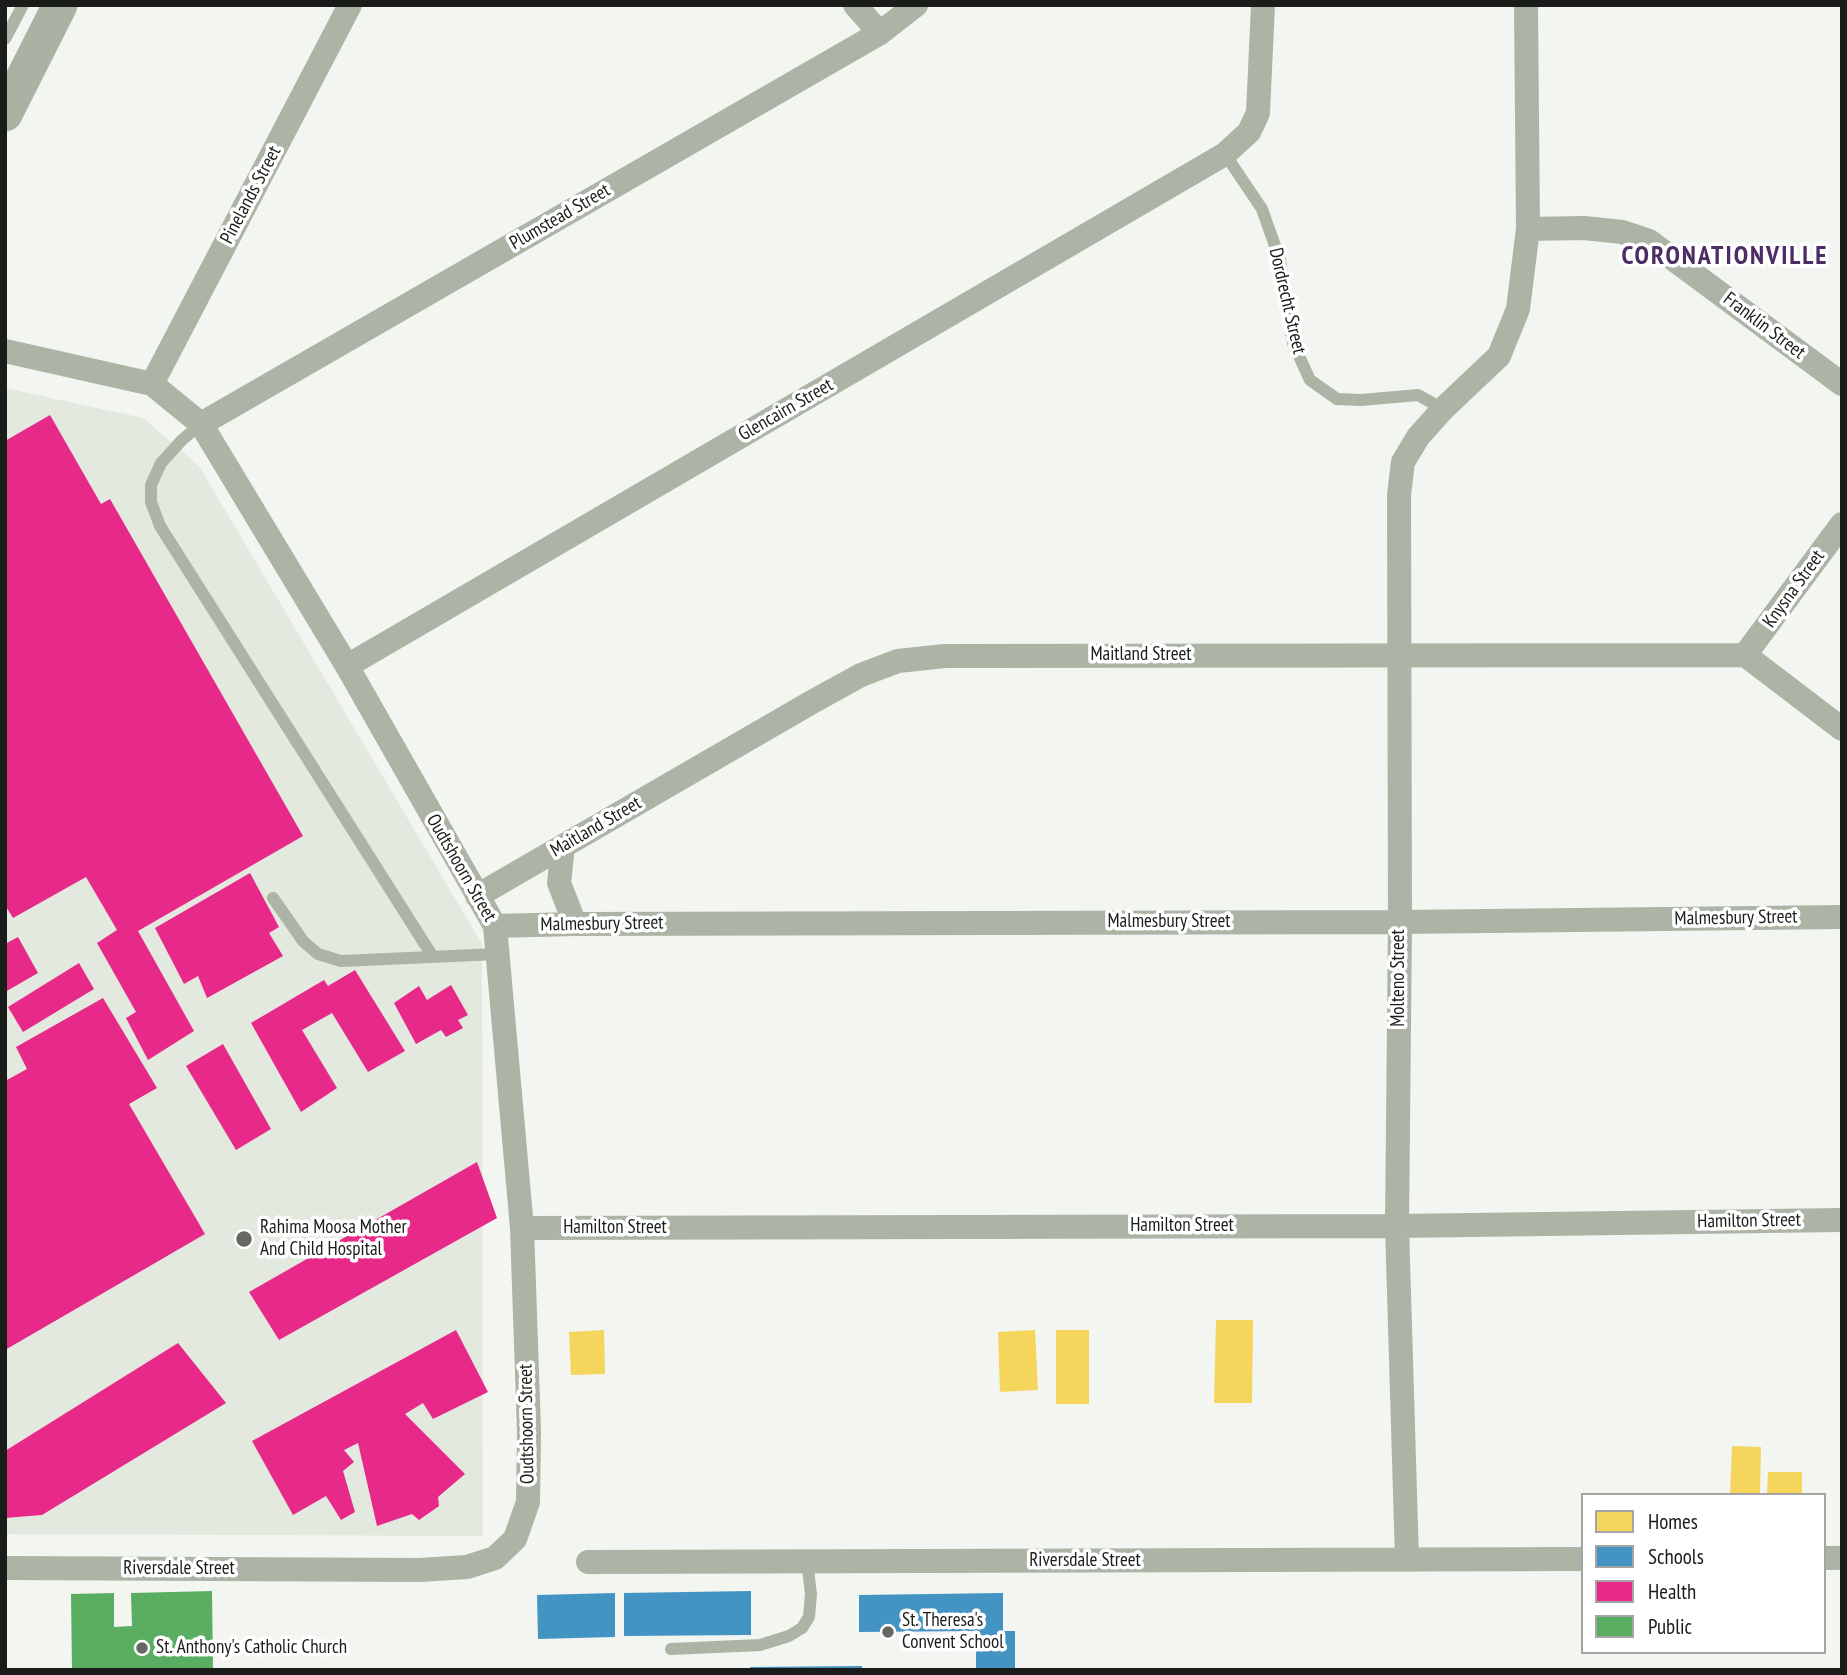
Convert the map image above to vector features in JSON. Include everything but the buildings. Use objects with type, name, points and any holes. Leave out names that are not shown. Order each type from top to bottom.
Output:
[{"type":"main road","points":[[5,114],[60,5]]},
{"type":"street","name":"Pinelands Street","points":[[152,384],[350,5]]},
{"type":"street","points":[[855,5],[880,33]]},
{"type":"street","name":"Plumstead Street","points":[[201,424],[880,33],[916,5]]},
{"type":"street","points":[[1225,154],[1249,132],[1258,113],[1263,5]]},
{"type":"street","points":[[1443,409],[1499,356],[1518,309],[1528,229],[1525,5]]},
{"type":"street","name":"Glencairn Street","points":[[347,666],[1225,154]]},
{"type":"street","name":"Franklin Street","points":[[1528,229],[1584,228],[1622,232],[1649,241],[1842,384]]},
{"type":"street","name":"Oudtshoorn Street","points":[[5,351],[152,384],[201,424],[347,666],[495,926],[522,1228],[529,1432],[528,1502],[515,1539],[495,1558],[467,1567],[420,1570],[353,1569]]},
{"type":"street","name":"Molteno Street","points":[[1407,1560],[1397,1226],[1400,922],[1399,495],[1403,462],[1418,437],[1443,409]]},
{"type":"street","name":"Knysna Street","points":[[1745,655],[1842,524]]},
{"type":"street","points":[[1745,655],[1842,729]]},
{"type":"street","name":"Maitland Street","points":[[477,896],[822,696],[862,675],[898,661],[945,656],[1745,655]]},
{"type":"street","points":[[563,846],[559,883],[575,924]]},
{"type":"street","name":"Malmesbury Street","points":[[495,926],[1842,917]]},
{"type":"street","name":"Hamilton Street","points":[[522,1228],[1397,1226],[1842,1220]]},
{"type":"street","name":"Riversdale Street","points":[[587,1562],[1581,1559]]},
{"type":"street","name":"Riversdale Street","points":[[5,1568],[353,1569]]},
{"type":"lane","points":[[5,39],[23,5]]},
{"type":"lane","name":"Dordrecht Street","points":[[1225,154],[1262,209],[1280,260],[1293,343],[1310,380],[1337,399],[1361,400],[1418,395],[1443,409]]},
{"type":"lane","points":[[201,424],[160,463],[151,485],[151,502],[160,526],[433,957]]},
{"type":"lane","points":[[273,898],[303,941],[318,954],[341,961],[498,954]]},
{"type":"lane","points":[[671,1649],[760,1646],[789,1636],[802,1628],[809,1617],[811,1594],[807,1561]]},
{"type":"shaded area","name":"Rahima Moosa Mother And Child Hospital","points":[[5,388],[143,418],[199,466],[482,944],[483,1536],[5,1534]]},
{"type":"place","name":"Rahima Moosa Mother And Child Hospital","points":[[244,1239]]},
{"type":"place","name":"St. Theresa's Convent School","points":[[888,1632]]},
{"type":"place","name":"St. Anthony's Catholic Church","points":[[142,1648]]},
{"type":"district","name":"CORONATIONVILLE","points":[[1725,257]]}]
